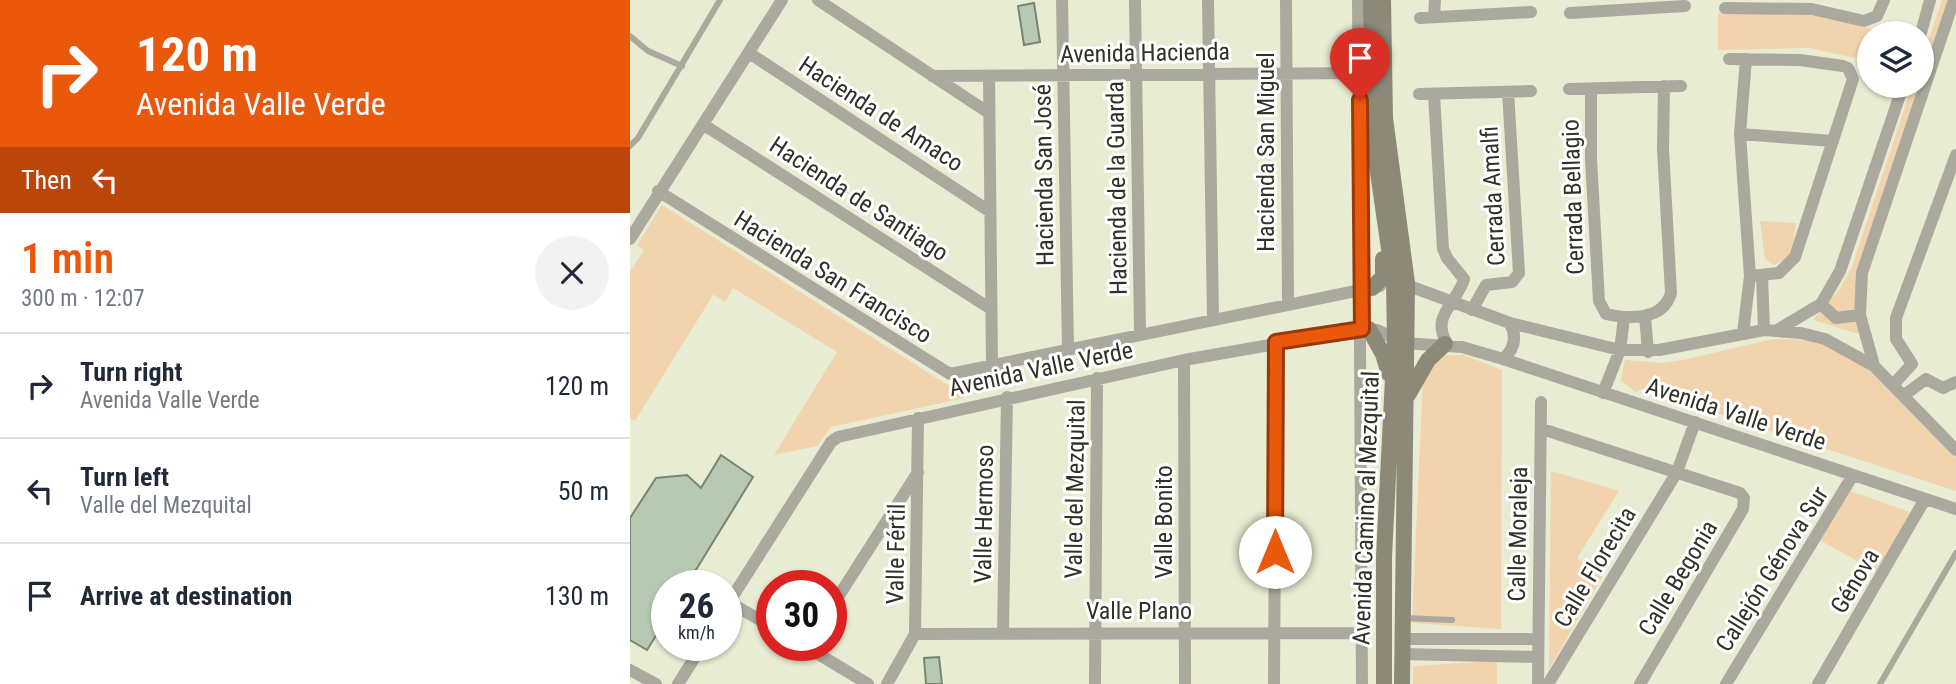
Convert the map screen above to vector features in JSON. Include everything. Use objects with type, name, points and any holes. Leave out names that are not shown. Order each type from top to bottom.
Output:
[{"type":"main road","name":"Avenida Camino al Mezquital","points":[[1371,0],[1374,145],[1400,283]]},
{"type":"main road","name":"Avenida Camino al Mezquital","points":[[1383,0],[1385,118],[1400,283],[1402,618],[1384,663],[1384,684]]},
{"type":"main road","points":[[1367,289],[1383,277],[1385,269],[1372,192],[1374,145]]},
{"type":"main road","points":[[1366,329],[1387,365],[1399,395],[1429,359],[1447,344]]},
{"type":"main road","name":"Avenida Camino al Mezquital","points":[[1399,395],[1385,505],[1394,643],[1402,684]]},
{"type":"street","points":[[630,239],[658,191],[704,125],[782,0]]},
{"type":"street","points":[[818,0],[989,113]]},
{"type":"street","name":"Hacienda San José","points":[[1062,0],[1068,350]]},
{"type":"street","name":"Hacienda de la Guarda","points":[[1135,0],[1140,333]]},
{"type":"street","points":[[1208,0],[1213,318]]},
{"type":"street","name":"Hacienda San Miguel","points":[[1286,0],[1288,303]]},
{"type":"street","points":[[1358,0],[1367,289],[1362,684]]},
{"type":"street","points":[[1434,17],[1435,0]]},
{"type":"street","points":[[1732,5],[1812,4],[1864,21],[1877,16],[1884,0]]},
{"type":"street","points":[[1924,21],[1930,0]]},
{"type":"street","points":[[1874,366],[1860,315],[1862,273],[1954,0]]},
{"type":"street","points":[[1570,13],[1587,6],[1661,3],[1685,6]]},
{"type":"street","points":[[1420,18],[1509,7],[1531,12]]},
{"type":"street","name":"Hacienda de Amaco","points":[[749,52],[989,211]]},
{"type":"street","points":[[1729,59],[1800,60],[1848,68],[1853,84],[1795,257],[1779,273],[1756,275]]},
{"type":"street","points":[[1746,59],[1740,134],[1764,330]]},
{"type":"street","name":"Avenida Hacienda","points":[[932,76],[1360,73]]},
{"type":"street","points":[[989,76],[992,365]]},
{"type":"street","points":[[1603,393],[1620,351],[1624,318],[1645,316],[1665,307],[1671,293],[1663,149],[1664,86]]},
{"type":"street","name":"Cerrada Bellagio","points":[[1624,318],[1606,314],[1599,301],[1591,159],[1591,89],[1681,86]]},
{"type":"street","points":[[1569,89],[1591,89]]},
{"type":"street","name":"Cerrada Amalfi","points":[[1419,94],[1531,91]]},
{"type":"street","name":"Cerrada Amalfi","points":[[1472,310],[1486,285],[1512,282],[1519,273],[1508,92]]},
{"type":"street","name":"Cerrada Amalfi","points":[[1434,94],[1444,249],[1447,258],[1464,279],[1451,302]]},
{"type":"street","points":[[1779,329],[1821,304],[1840,271],[1899,98]]},
{"type":"street","name":"Hacienda de Santiago","points":[[704,125],[991,309]]},
{"type":"street","points":[[1740,134],[1833,141]]},
{"type":"street","points":[[1893,385],[1911,366],[1910,359],[1896,339],[1894,326],[1956,155]]},
{"type":"street","name":"Hacienda San Francisco","points":[[658,191],[940,370],[950,374],[992,365]]},
{"type":"street","points":[[1743,333],[1756,275]]},
{"type":"street","name":"Avenida Valle Verde","points":[[992,365],[1213,318],[1400,283],[1510,323],[1620,351],[1648,352],[1743,333],[1779,329],[1825,339],[1874,366],[1956,450]]},
{"type":"street","points":[[1447,344],[1441,327],[1443,313],[1451,302]]},
{"type":"street","points":[[1821,304],[1836,318],[1860,315]]},
{"type":"street","points":[[1645,316],[1648,352]]},
{"type":"street","points":[[1503,359],[1513,346],[1514,334],[1510,323]]},
{"type":"street","name":"Avenida Valle Verde","points":[[742,582],[831,442],[845,434],[1184,360],[1276,342],[1366,329],[1401,341],[1447,344],[1503,359],[1956,509]]},
{"type":"street","points":[[1274,684],[1276,342]]},
{"type":"street","name":"Valle Bonito","points":[[1184,360],[1185,684]]},
{"type":"street","name":"Valle del Mezquital","points":[[1095,684],[1097,378]]},
{"type":"street","points":[[1903,396],[1921,380],[1930,380],[1943,388],[1956,382]]},
{"type":"street","name":"Valle Hermoso","points":[[1003,632],[1007,397]]},
{"type":"street","name":"Calle Moraleja","points":[[1538,684],[1541,401]]},
{"type":"street","name":"Valle Fértil","points":[[887,684],[915,634],[918,418]]},
{"type":"street","name":"Calle Florecita","points":[[1548,684],[1677,472],[1695,422]]},
{"type":"street","points":[[1542,429],[1677,472]]},
{"type":"street","points":[[847,583],[918,471]]},
{"type":"street","name":"Calle Begonia","points":[[1640,684],[1743,509],[1744,498],[1740,493],[1677,472]]},
{"type":"street","name":"Callejón Génova Sur","points":[[1726,684],[1853,475]]},
{"type":"street","name":"Génova","points":[[1818,684],[1925,499]]},
{"type":"street","name":"Valle Plano","points":[[915,634],[1095,631],[1362,633]]},
{"type":"street","points":[[1483,639],[1483,656]]},
{"type":"street","points":[[1394,643],[1537,639]]},
{"type":"street","points":[[1394,643],[1483,656],[1537,657]]},
{"type":"street","points":[[678,684],[693,661]]},
{"type":"street","points":[[830,661],[868,684]]},
{"type":"street","points":[[630,670],[656,684]]},
{"type":"lane","points":[[630,146],[638,138],[720,0]]},
{"type":"lane","points":[[630,36],[648,51],[682,66]]},
{"type":"lane","points":[[1880,684],[1956,553]]},
{"type":"lane","points":[[1402,618],[1452,620]]},
{"type":"shaded area","points":[[1942,0],[1951,0],[1934,52],[1934,24]]},
{"type":"shaded area","points":[[1806,12],[1857,25],[1857,58],[1809,48],[1718,50],[1718,13]]},
{"type":"shaded area","points":[[1908,98],[1918,98],[1866,246],[1860,285],[1859,334],[1813,320],[1840,288],[1852,267]]},
{"type":"shaded area","points":[[662,205],[962,394],[964,398],[831,427],[817,446],[774,455],[837,352],[733,288],[725,302],[700,286],[713,295],[635,421],[630,418],[630,272],[644,250],[637,245]]},
{"type":"shaded area","points":[[1760,221],[1796,223],[1791,256],[1774,265],[1765,259]]},
{"type":"shaded area","points":[[1773,339],[1818,340],[1867,367],[1956,457],[1956,491],[1642,389],[1636,392],[1621,381],[1625,360],[1663,363]]},
{"type":"shaded area","points":[[1436,355],[1464,355],[1502,370],[1501,629],[1412,623],[1423,378]]},
{"type":"shaded area","points":[[1551,471],[1619,491],[1577,558],[1602,577],[1549,669]]},
{"type":"shaded area","points":[[1850,491],[1910,512],[1877,572],[1818,539]]},
{"type":"shaded area","points":[[1497,661],[1497,684],[1413,684],[1413,666]]},
{"type":"building","points":[[1034,3],[1040,42],[1024,45],[1018,6]]},
{"type":"building","points":[[721,455],[753,477],[696,570],[651,570],[651,644],[647,650],[630,640],[630,518],[656,478],[687,475],[701,488]]},
{"type":"building","points":[[939,657],[942,684],[926,684],[924,658]]},
{"type":"route","points":[[1275,552],[1276,342],[1362,329],[1360,100]]}]
